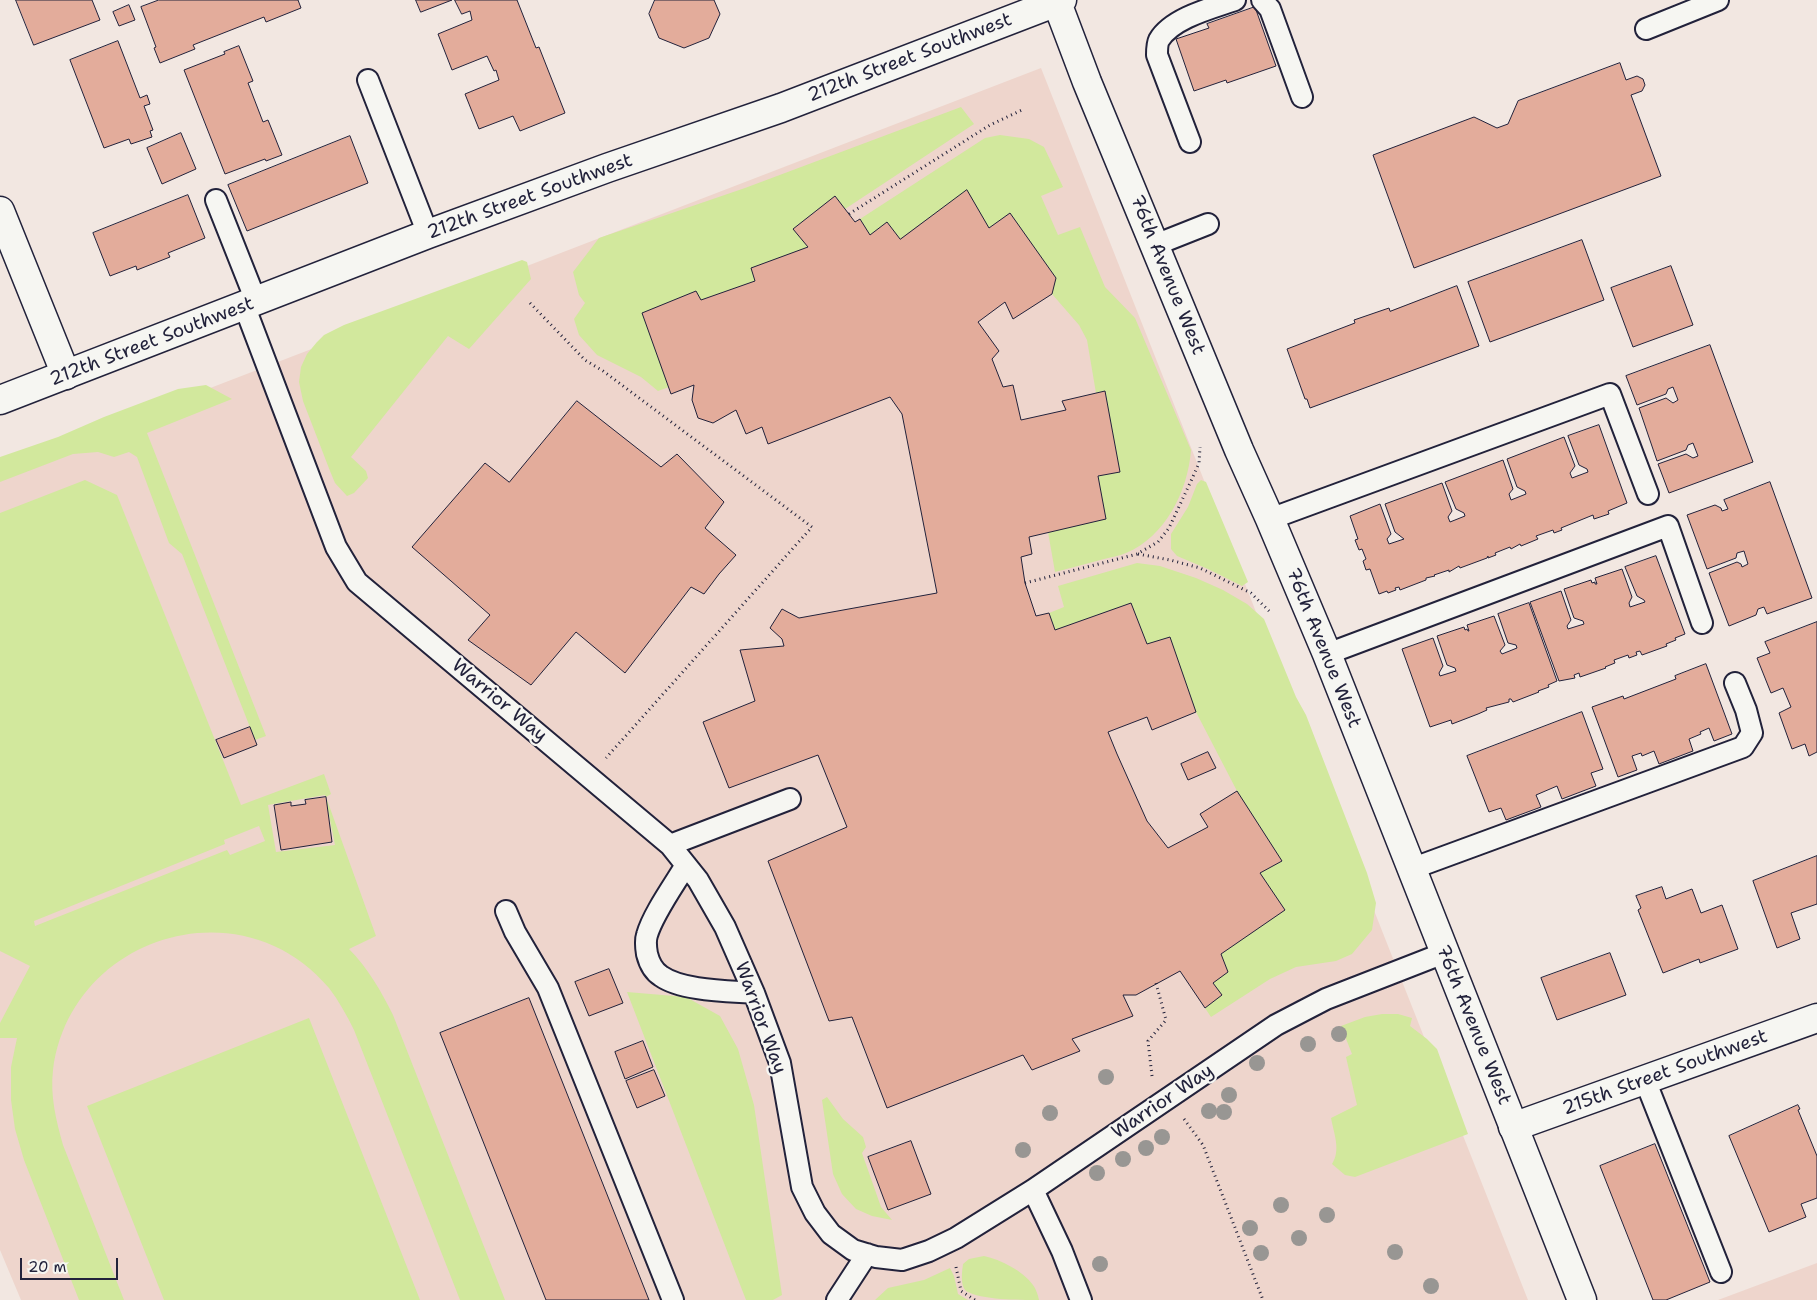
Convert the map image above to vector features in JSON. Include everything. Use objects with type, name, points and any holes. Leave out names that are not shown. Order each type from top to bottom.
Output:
[{"type":"street","name":"212th Street Southwest","points":[[0,400],[428,234],[607,168],[781,108],[1058,1]]},
{"type":"street","name":"76th Avenue West","points":[[1058,1],[1087,82],[1239,450],[1327,654],[1582,1300]]},
{"type":"street","points":[[0,211],[66,375]]},
{"type":"street","name":"215th Street Southwest","points":[[1513,1128],[1817,1018]]},
{"type":"lane","points":[[1190,142],[1157,55],[1158,41],[1168,30],[1188,18],[1234,0]]},
{"type":"lane","points":[[1262,0],[1270,9],[1302,98]]},
{"type":"lane","points":[[1646,29],[1718,0]]},
{"type":"lane","points":[[368,80],[428,234]]},
{"type":"lane","name":"Warrior Way","points":[[216,200],[250,303],[336,547],[357,582],[670,845],[698,880],[725,927],[754,993],[780,1063],[802,1187],[815,1214],[831,1234],[853,1250],[876,1258],[902,1260],[929,1251],[956,1238],[1033,1190],[1285,1020],[1326,999],[1444,953]]},
{"type":"lane","points":[[1155,245],[1208,224]]},
{"type":"lane","points":[[1270,519],[1610,394],[1648,494]]},
{"type":"lane","points":[[1327,654],[1668,526],[1702,623]]},
{"type":"lane","points":[[1411,869],[1743,747],[1752,733],[1746,710],[1735,683]]},
{"type":"lane","points":[[670,845],[790,799]]},
{"type":"lane","points":[[686,865],[651,923],[646,936],[646,950],[649,963],[660,976],[677,984],[711,990],[754,993]]},
{"type":"lane","points":[[506,910],[515,932],[548,988],[673,1300]]},
{"type":"lane","points":[[1645,1080],[1721,1272]]},
{"type":"lane","points":[[1033,1190],[1062,1251],[1081,1300]]},
{"type":"lane","points":[[837,1300],[867,1254]]},
{"type":"path","points":[[848,214],[990,125],[1022,110]]},
{"type":"path","points":[[530,304],[584,360],[603,372],[812,527],[589,777]]},
{"type":"path","points":[[1025,584],[1137,554],[1158,542],[1169,528],[1199,463],[1200,447]]},
{"type":"path","points":[[1137,554],[1200,568],[1251,593],[1269,611]]},
{"type":"path","points":[[1156,983],[1166,1020],[1148,1041],[1152,1075],[1203,1145],[1263,1300]]},
{"type":"path","points":[[955,1259],[961,1291],[975,1300]]},
{"type":"shaded area","points":[[1041,68],[1528,1300],[21,1300],[0,1250],[0,469]]},
{"type":"shaded area","points":[[1817,1263],[1817,1300],[1718,1300]]},
{"type":"green space","points":[[961,107],[974,124],[845,209],[835,196],[793,229],[808,247],[752,268],[755,281],[701,300],[696,291],[643,313],[669,387],[658,391],[641,377],[597,355],[579,335],[574,319],[585,303],[579,295],[573,272],[599,238],[745,188]]},
{"type":"green space","points":[[1000,135],[1029,139],[1044,147],[1063,187],[1041,196],[1058,235],[1080,227],[1105,287],[1135,318],[1191,450],[1189,466],[1179,496],[1172,511],[1152,536],[1140,546],[1123,554],[1055,572],[1048,532],[1106,519],[1098,476],[1120,472],[1105,391],[1096,393],[1087,340],[1079,325],[1052,294],[1056,278],[1010,213],[989,228],[900,239],[887,222],[870,235],[860,219],[985,138]]},
{"type":"green space","points":[[522,260],[527,262],[531,279],[469,349],[448,336],[351,457],[366,471],[368,478],[354,493],[347,496],[335,483],[303,401],[299,382],[301,367],[307,354],[324,335],[344,325]]},
{"type":"green space","points":[[206,385],[232,399],[147,433],[266,736],[255,740],[182,554],[169,543],[137,457],[129,452],[114,457],[98,452],[73,454],[0,482],[0,457],[58,437],[178,389]]},
{"type":"green space","points":[[85,480],[117,495],[241,805],[324,774],[331,794],[326,797],[376,936],[349,949],[374,980],[393,1015],[505,1300],[460,1300],[354,1030],[329,988],[293,956],[251,938],[207,932],[164,939],[125,957],[91,986],[66,1024],[53,1070],[52,1089],[56,1117],[63,1145],[124,1300],[79,1300],[24,1160],[15,1129],[11,1100],[11,1067],[17,1038],[0,1038],[0,1023],[30,966],[0,951],[0,513]],"holes":[[[325,795],[335,845],[276,852],[268,805]],[[259,826],[265,841],[230,855],[227,850],[35,926],[34,921],[225,844],[224,840]]]},
{"type":"green space","points":[[1201,480],[1206,482],[1248,582],[1242,586],[1177,556],[1171,549],[1171,534],[1188,507],[1197,484]]},
{"type":"green space","points":[[1137,563],[1160,566],[1196,578],[1223,590],[1247,604],[1264,619],[1296,697],[1306,715],[1367,873],[1376,903],[1372,930],[1352,954],[1336,961],[1296,967],[1270,979],[1211,1017],[1205,1008],[1222,995],[1213,983],[1228,972],[1221,954],[1285,910],[1260,873],[1282,861],[1237,791],[1196,712],[1147,644],[1131,603],[1055,630],[1049,613],[1064,607],[1058,586]]},
{"type":"green space","points":[[627,992],[686,997],[720,1016],[738,1049],[754,1105],[782,1295],[773,1300],[746,1300]]},
{"type":"green space","points":[[1398,1014],[1412,1018],[1410,1026],[1437,1049],[1468,1134],[1355,1177],[1345,1175],[1332,1164],[1335,1159],[1336,1148],[1331,1118],[1357,1105],[1346,1057],[1352,1054],[1341,1026],[1365,1017]]},
{"type":"green space","points":[[309,1018],[420,1300],[164,1300],[87,1106]]},
{"type":"green space","points":[[827,1097],[843,1119],[863,1137],[866,1147],[862,1153],[881,1207],[892,1220],[872,1216],[856,1209],[842,1194],[833,1174],[822,1100]]},
{"type":"green space","points":[[984,1256],[1017,1270],[1034,1287],[1039,1300],[990,1298],[966,1291],[962,1282],[963,1264],[969,1259]]},
{"type":"green space","points":[[950,1268],[958,1294],[968,1300],[875,1300],[888,1288],[924,1280]]},
{"type":"building","points":[[16,0],[92,0],[100,20],[34,45]]},
{"type":"building","points":[[159,0],[298,0],[301,8],[266,22],[264,17],[193,45],[195,49],[160,63],[141,7]]},
{"type":"building","points":[[416,0],[452,0],[421,12]]},
{"type":"building","points":[[455,0],[517,0],[536,48],[539,47],[565,113],[520,131],[513,116],[479,129],[465,94],[499,80],[496,70],[494,71],[487,56],[452,70],[438,34],[472,20],[470,11],[462,14]]},
{"type":"building","points":[[655,0],[714,0],[720,14],[709,38],[684,48],[659,38],[649,14]]},
{"type":"building","points":[[129,5],[135,20],[119,26],[113,12]]},
{"type":"building","points":[[1255,7],[1276,66],[1227,83],[1226,80],[1194,91],[1176,39],[1209,28],[1207,24]]},
{"type":"building","points":[[118,41],[140,98],[147,95],[150,104],[144,106],[153,130],[150,131],[152,137],[131,144],[129,139],[104,148],[70,60]]},
{"type":"building","points":[[239,46],[253,81],[248,83],[263,122],[268,120],[282,155],[266,161],[265,159],[225,174],[184,70],[225,54],[224,52]]},
{"type":"building","points":[[1620,63],[1626,80],[1637,76],[1643,79],[1645,85],[1642,91],[1631,95],[1661,176],[1414,268],[1373,155],[1474,117],[1497,128],[1508,124],[1518,101]]},
{"type":"building","points":[[181,133],[196,169],[162,184],[147,148]]},
{"type":"building","points":[[350,136],[368,183],[247,231],[228,185]]},
{"type":"building","points":[[967,190],[989,228],[1010,213],[1056,278],[1052,294],[1013,319],[1005,302],[978,322],[999,351],[992,359],[1003,387],[1013,385],[1021,420],[1066,410],[1062,401],[1105,391],[1120,472],[1098,476],[1106,519],[1029,537],[1032,554],[1021,557],[1025,583],[1036,616],[1049,613],[1055,630],[1131,603],[1147,644],[1170,637],[1196,712],[1152,730],[1147,717],[1108,732],[1117,754],[1147,821],[1168,848],[1208,827],[1200,814],[1237,791],[1282,861],[1260,873],[1285,910],[1221,954],[1228,972],[1213,983],[1222,995],[1205,1008],[1180,971],[1136,995],[1123,995],[1133,1016],[1072,1039],[1080,1051],[1032,1070],[1023,1055],[887,1108],[852,1017],[829,1021],[768,861],[847,827],[818,755],[729,788],[703,722],[755,701],[740,650],[784,646],[782,639],[770,628],[782,609],[799,618],[937,593],[902,414],[890,397],[768,444],[762,427],[746,434],[736,410],[713,423],[698,418],[692,400],[694,385],[671,394],[642,313],[696,291],[701,300],[755,281],[751,268],[808,247],[793,229],[835,196],[855,222],[860,219],[870,235],[887,222],[900,239]]},
{"type":"building","points":[[188,195],[205,238],[168,253],[170,257],[137,270],[136,266],[110,276],[93,233]]},
{"type":"building","points":[[1582,240],[1604,300],[1490,342],[1468,282]]},
{"type":"building","points":[[1671,266],[1693,325],[1633,347],[1611,288]]},
{"type":"building","points":[[1457,286],[1479,346],[1310,408],[1287,349],[1355,323],[1354,320],[1389,308],[1390,311]]},
{"type":"building","points":[[1710,345],[1753,462],[1669,493],[1658,464],[1686,454],[1693,458],[1698,456],[1693,443],[1688,445],[1686,450],[1657,461],[1639,408],[1666,398],[1673,403],[1678,400],[1673,387],[1668,389],[1666,394],[1637,405],[1626,376]]},
{"type":"building","points":[[577,401],[661,467],[677,454],[724,502],[705,528],[736,555],[704,594],[691,587],[625,673],[576,632],[531,685],[468,640],[490,615],[412,547],[485,463],[509,482]]},
{"type":"building","points":[[1599,425],[1627,503],[1608,511],[1609,514],[1594,519],[1593,515],[1561,528],[1562,530],[1554,533],[1553,530],[1536,536],[1538,539],[1521,546],[1520,544],[1511,549],[1510,547],[1495,553],[1496,555],[1488,558],[1488,556],[1460,568],[1459,566],[1449,572],[1449,570],[1434,575],[1400,590],[1399,587],[1388,593],[1387,591],[1379,594],[1370,569],[1366,570],[1363,561],[1366,559],[1362,549],[1359,550],[1355,540],[1358,539],[1350,516],[1380,504],[1391,534],[1387,539],[1389,544],[1404,539],[1395,532],[1385,504],[1442,483],[1452,511],[1448,517],[1450,522],[1465,516],[1464,513],[1456,509],[1445,482],[1503,460],[1513,489],[1509,494],[1511,500],[1526,494],[1525,491],[1517,487],[1507,459],[1564,437],[1575,466],[1570,473],[1572,478],[1588,472],[1587,469],[1579,465],[1568,436]]},
{"type":"building","points":[[1770,482],[1812,598],[1767,614],[1764,607],[1758,609],[1756,615],[1729,626],[1709,573],[1737,562],[1742,567],[1748,564],[1744,551],[1737,553],[1736,558],[1707,569],[1687,515],[1715,505],[1721,508],[1722,511],[1728,509],[1724,500]]},
{"type":"building","points":[[1656,556],[1685,634],[1666,644],[1667,646],[1642,655],[1640,651],[1636,652],[1637,655],[1629,658],[1628,655],[1614,660],[1615,663],[1606,668],[1580,677],[1579,673],[1574,675],[1575,678],[1559,681],[1530,602],[1561,591],[1571,620],[1567,626],[1568,629],[1584,624],[1583,621],[1574,618],[1564,589],[1591,580],[1592,583],[1595,582],[1597,584],[1595,578],[1622,569],[1632,597],[1629,603],[1630,607],[1645,602],[1637,596],[1625,567]]},
{"type":"building","points":[[1529,603],[1557,681],[1539,692],[1513,702],[1509,699],[1509,702],[1486,708],[1487,710],[1452,724],[1451,720],[1430,727],[1402,649],[1433,638],[1443,666],[1439,673],[1440,676],[1456,671],[1455,668],[1447,665],[1437,636],[1464,627],[1465,630],[1469,631],[1467,625],[1494,616],[1505,645],[1500,651],[1502,654],[1517,648],[1516,645],[1508,643],[1498,614]]},
{"type":"building","points":[[1817,622],[1817,752],[1809,756],[1805,744],[1792,749],[1779,713],[1791,707],[1783,688],[1771,693],[1757,658],[1770,653],[1765,642]]},
{"type":"building","points":[[1706,664],[1732,734],[1714,741],[1709,728],[1689,739],[1693,751],[1659,764],[1654,751],[1642,756],[1641,753],[1632,756],[1637,770],[1618,777],[1592,707],[1623,696],[1624,699],[1676,679],[1675,676]]},
{"type":"building","points":[[1582,712],[1603,769],[1591,773],[1596,786],[1562,799],[1557,786],[1536,795],[1541,807],[1506,820],[1501,808],[1489,812],[1467,756]]},
{"type":"building","points":[[250,727],[257,745],[224,758],[216,740]]},
{"type":"building","points":[[1208,752],[1216,768],[1188,780],[1181,764]]},
{"type":"building","points":[[326,797],[332,842],[281,850],[274,805],[291,802],[291,806],[306,804],[305,800]]},
{"type":"building","points":[[1817,856],[1817,904],[1791,913],[1800,939],[1777,948],[1753,881]]},
{"type":"building","points":[[1662,887],[1666,899],[1692,889],[1701,913],[1722,905],[1738,949],[1700,963],[1699,959],[1663,973],[1638,910],[1641,908],[1636,896]]},
{"type":"building","points":[[1610,953],[1626,995],[1557,1020],[1541,978]]},
{"type":"building","points":[[609,969],[623,1003],[589,1016],[575,982]]},
{"type":"building","points":[[529,998],[649,1300],[546,1300],[440,1033]]},
{"type":"building","points":[[643,1041],[653,1067],[625,1079],[615,1052]]},
{"type":"building","points":[[654,1070],[665,1096],[637,1108],[626,1081]]},
{"type":"building","points":[[1798,1105],[1800,1109],[1798,1110],[1817,1156],[1817,1198],[1801,1204],[1806,1217],[1769,1232],[1729,1136]]},
{"type":"building","points":[[911,1141],[931,1194],[888,1210],[868,1157]]},
{"type":"building","points":[[1655,1144],[1710,1282],[1666,1300],[1653,1300],[1600,1166]]}]
